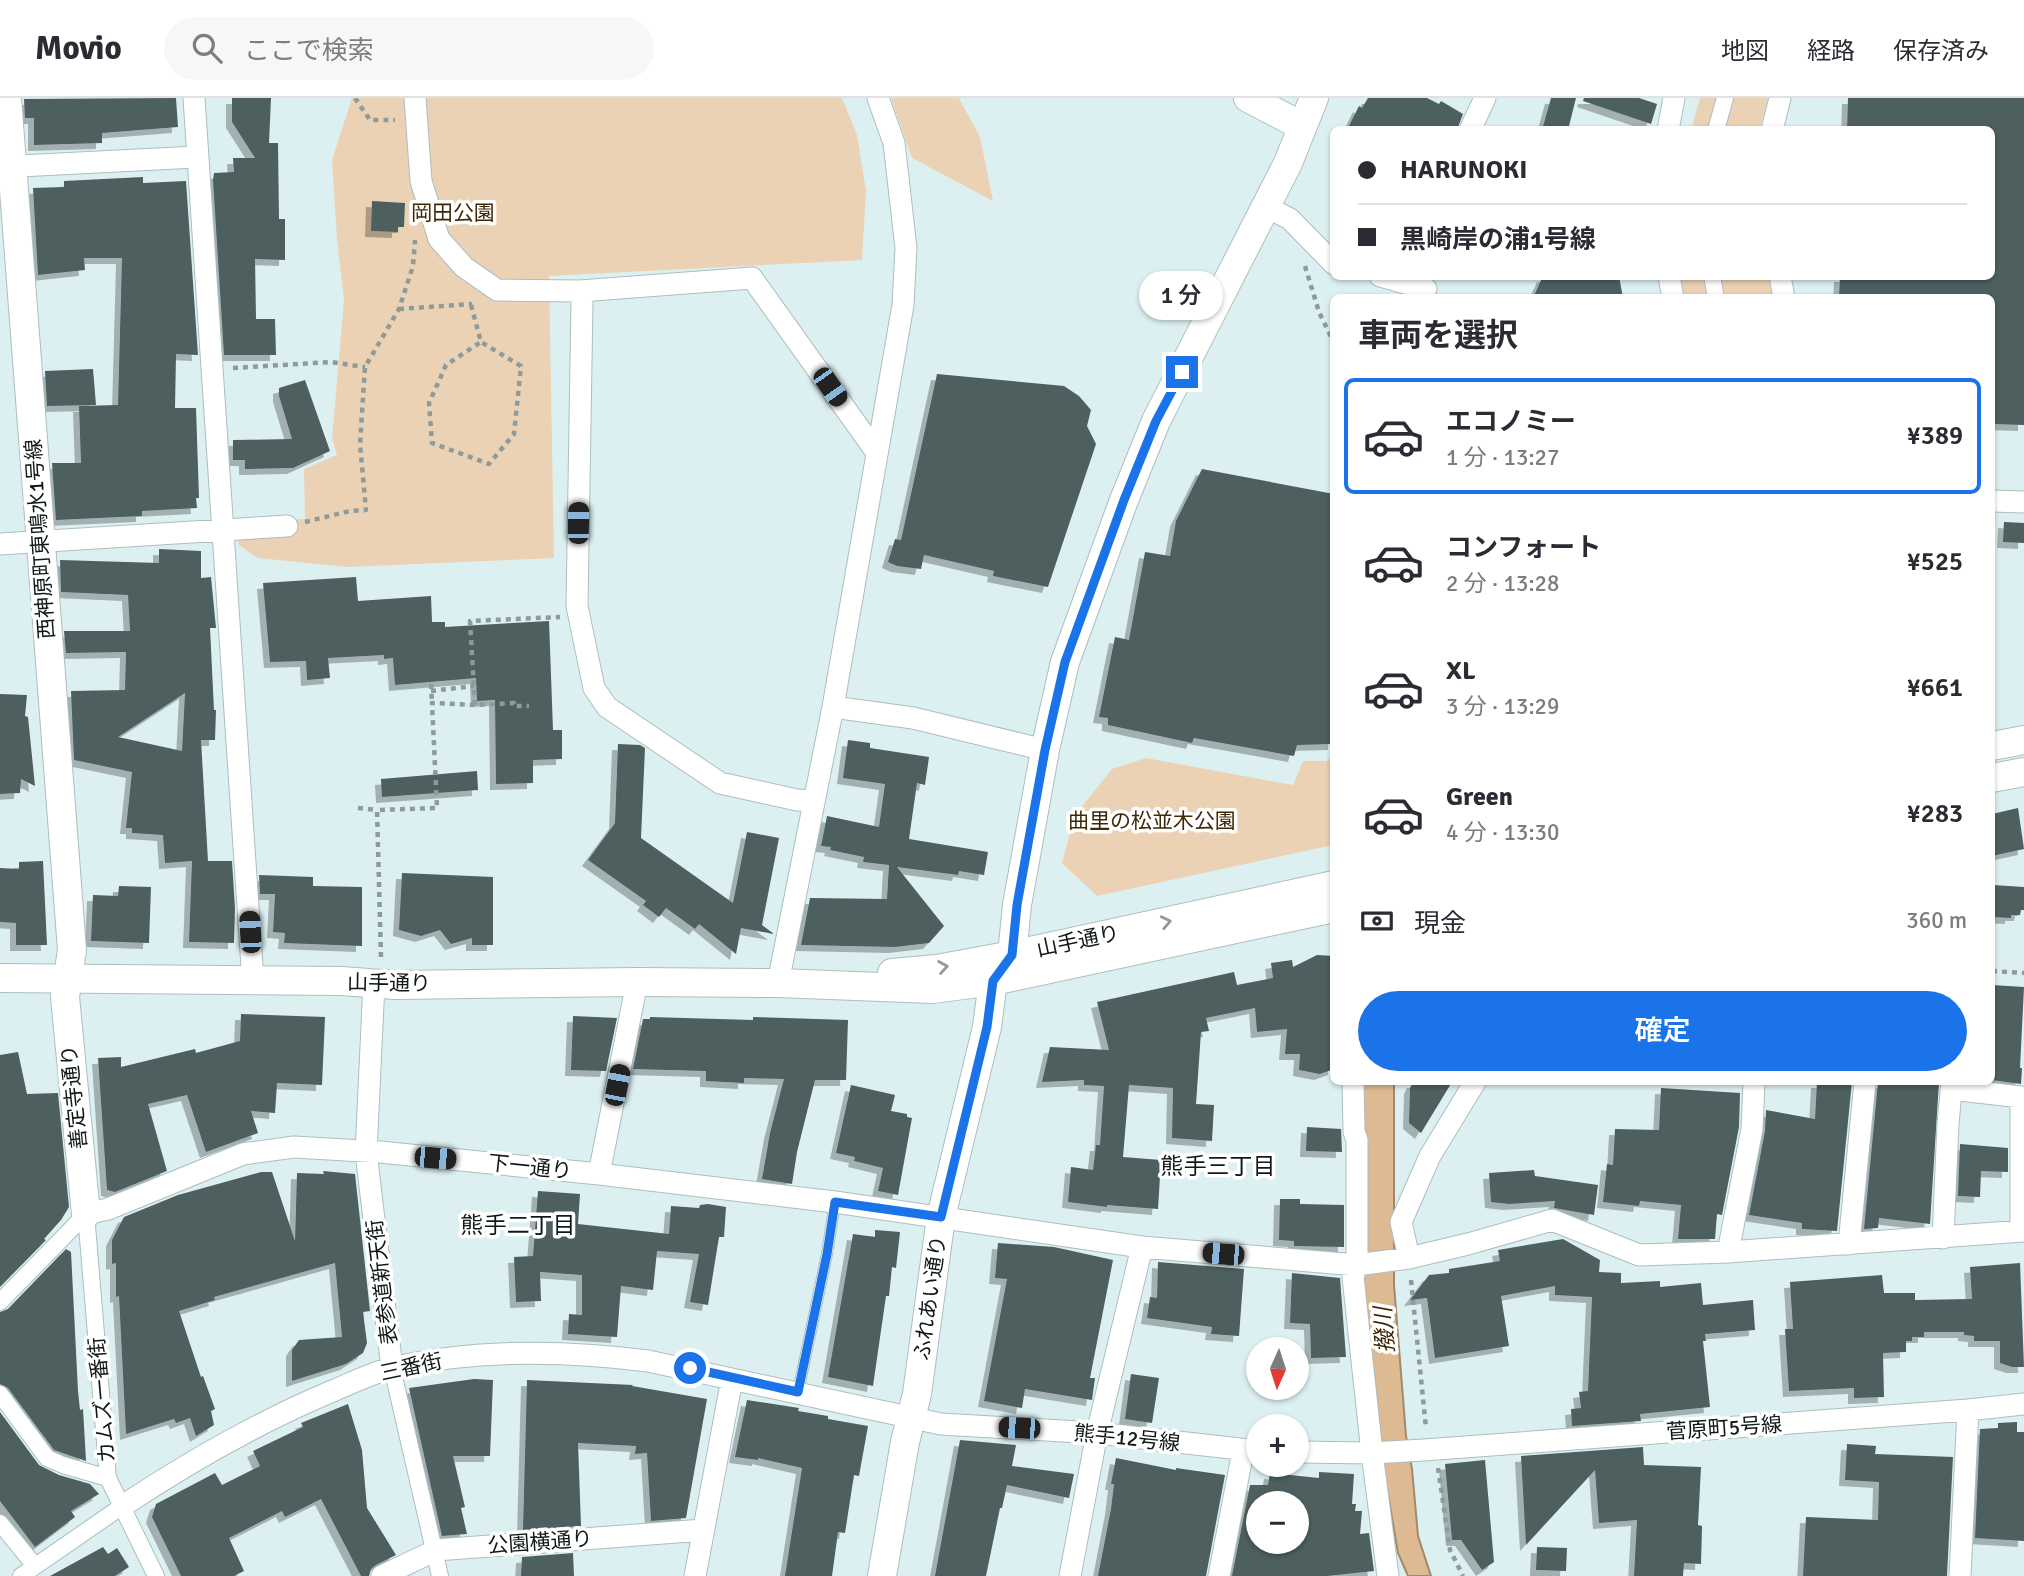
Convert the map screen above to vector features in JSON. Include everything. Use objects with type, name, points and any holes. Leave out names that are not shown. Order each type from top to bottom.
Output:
[{"type":"street","name":"西神原町東鳴水1号線","points":[[7,98],[6,167],[40,541],[72,950],[66,979]]},
{"type":"street","points":[[194,98],[253,982]]},
{"type":"street","points":[[415,98],[421,181],[439,239],[464,267],[497,290],[580,291],[752,278],[877,453]]},
{"type":"street","points":[[778,984],[833,707],[899,330],[906,248],[894,143],[878,98]]},
{"type":"street","points":[[1248,98],[1302,125]]},
{"type":"street","points":[[993,981],[1012,955],[1017,905],[1045,750],[1065,662],[1156,421],[1288,163],[1314,98]]},
{"type":"street","points":[[1473,126],[1485,98]]},
{"type":"street","points":[[1669,126],[1674,98]]},
{"type":"street","points":[[1717,126],[1724,98]]},
{"type":"street","points":[[1773,126],[1780,98]]},
{"type":"street","points":[[6,167],[196,157]]},
{"type":"street","points":[[1265,206],[1290,219],[1330,260]]},
{"type":"street","points":[[1407,280],[1426,289]]},
{"type":"street","points":[[580,291],[583,302],[577,606],[594,688],[607,707],[720,783],[813,802]]},
{"type":"street","points":[[1995,501],[2024,502]]},
{"type":"street","points":[[0,544],[287,526]]},
{"type":"street","points":[[833,707],[913,718],[1045,750]]},
{"type":"street","points":[[1995,745],[2024,740]]},
{"type":"street","points":[[1995,777],[2024,772]]},
{"type":"street","name":"山手通り","points":[[778,984],[937,969],[1330,886]]},
{"type":"street","name":"山手通り","points":[[0,978],[253,982],[378,970],[396,985],[637,982],[933,989],[993,981],[1330,909]]},
{"type":"street","name":"表参道新天街","points":[[378,970],[366,1153],[392,1368],[440,1576]]},
{"type":"street","name":"善定寺通り","points":[[66,979],[65,996],[86,1214]]},
{"type":"street","name":"ふれあい通り","points":[[882,1576],[905,1442],[912,1418],[941,1217],[987,1027],[993,981]]},
{"type":"street","points":[[599,1174],[637,982]]},
{"type":"street","points":[[1353,1085],[1354,1132],[1357,1140],[1357,1265],[1353,1278],[1388,1576]]},
{"type":"street","points":[[1409,1258],[1401,1222],[1430,1156],[1473,1085]]},
{"type":"street","points":[[1728,1252],[1752,1129],[1754,1085]]},
{"type":"street","points":[[1849,1244],[1865,1085]]},
{"type":"street","points":[[1944,1238],[1952,1086],[2021,1097],[2023,1231]]},
{"type":"street","name":"下一通り","points":[[86,1214],[108,1209],[243,1154],[294,1147],[380,1152],[599,1174],[835,1202],[1142,1247],[1357,1265],[1409,1258],[1552,1220],[1639,1255],[1728,1252],[2023,1231]]},
{"type":"street","points":[[0,1303],[86,1214]]},
{"type":"street","name":"カムズ一番街","points":[[86,1214],[108,1478],[156,1576]]},
{"type":"street","points":[[1070,1576],[1097,1433],[1142,1247]]},
{"type":"street","name":"三番街","points":[[121,1507],[186,1466],[263,1423],[321,1396],[392,1368],[476,1355],[562,1353],[648,1361],[912,1418]]},
{"type":"street","points":[[695,1576],[732,1379]]},
{"type":"street","points":[[0,1394],[47,1458],[108,1478]]},
{"type":"street","name":"菅原町5号線","points":[[1372,1453],[2024,1404]]},
{"type":"street","points":[[1960,1576],[1968,1410]]},
{"type":"street","name":"熊手12号線","points":[[912,1418],[940,1423],[1097,1433],[1246,1450]]},
{"type":"street","points":[[1309,1452],[1372,1453]]},
{"type":"street","points":[[1219,1576],[1246,1471]]},
{"type":"street","points":[[21,1576],[121,1507]]},
{"type":"street","points":[[0,1523],[35,1566]]},
{"type":"street","name":"公園横通り","points":[[382,1576],[436,1550],[703,1530]]},
{"type":"lane","points":[[798,1392],[835,1202]]},
{"type":"path","points":[[355,98],[370,120],[416,120]]},
{"type":"path","points":[[287,526],[366,510],[360,444],[365,367],[400,309],[413,266],[416,229]]},
{"type":"path","points":[[1303,258],[1319,312],[1330,335]]},
{"type":"path","points":[[400,309],[471,305],[497,290]]},
{"type":"path","points":[[471,305],[481,342],[521,366],[513,434],[489,464],[432,443],[429,403],[446,365],[481,342]]},
{"type":"path","points":[[213,370],[331,362],[365,367]]},
{"type":"path","points":[[475,705],[470,621],[562,617]]},
{"type":"path","points":[[358,808],[438,808],[431,684]]},
{"type":"path","points":[[431,691],[474,687]]},
{"type":"path","points":[[432,703],[513,703],[514,706],[530,706]]},
{"type":"path","points":[[377,810],[378,970]]},
{"type":"path","points":[[1995,971],[2024,973]]},
{"type":"path","points":[[1409,1258],[1427,1440],[1450,1550],[1463,1576]]},
{"type":"green space","name":"岡田公園","points":[[352,98],[842,98],[857,135],[866,191],[862,260],[549,276],[554,558],[347,567],[258,558],[239,545],[234,523],[305,519],[304,469],[337,455],[332,439],[344,300],[332,160]]},
{"type":"green space","points":[[891,98],[959,98],[980,137],[993,201],[912,158]]},
{"type":"green space","points":[[1700,98],[1768,98],[1761,126],[1692,126]]},
{"type":"green space","points":[[1680,280],[1770,280],[1772,294],[1683,294]]},
{"type":"green space","name":"曲里の松並木公園","points":[[1146,758],[1293,785],[1303,761],[1326,761],[1330,758],[1330,846],[1097,896],[1062,863],[1075,815],[1112,769]]},
{"type":"water","name":"撥川","points":[[1361,1085],[1394,1085],[1394,1285],[1406,1436],[1418,1536],[1431,1576],[1408,1576],[1398,1553],[1385,1477],[1363,1287]]},
{"type":"building","points":[[176,98],[178,127],[102,133],[102,143],[34,145],[34,118],[25,118],[24,99]]},
{"type":"building","points":[[232,98],[271,98],[269,143],[278,143],[279,219],[285,219],[285,260],[255,259],[256,319],[275,319],[276,355],[224,355],[214,173],[234,172],[233,158],[255,158],[232,122]]},
{"type":"building","points":[[1368,98],[1427,98],[1439,104],[1441,101],[1463,114],[1458,126],[1349,126],[1359,106],[1362,108]]},
{"type":"building","points":[[1551,98],[1576,98],[1569,126],[1543,126]]},
{"type":"building","points":[[1584,98],[1639,98],[1657,104],[1651,124],[1583,101]]},
{"type":"building","points":[[1848,98],[2024,98],[2024,425],[1995,424],[1995,294],[1839,294],[1840,280],[1995,280],[1995,126],[1847,126]]},
{"type":"building","points":[[143,177],[143,183],[186,181],[198,355],[176,354],[175,408],[196,408],[197,508],[142,511],[142,516],[56,520],[52,463],[81,463],[79,406],[118,405],[122,258],[84,258],[85,270],[38,275],[33,188],[64,187],[64,181]]},
{"type":"building","points":[[372,201],[405,203],[404,227],[398,227],[398,232],[371,231]]},
{"type":"building","points":[[1541,280],[1620,280],[1622,294],[1535,294]]},
{"type":"building","points":[[93,369],[96,405],[47,406],[45,371]]},
{"type":"building","points":[[937,374],[1064,386],[1079,396],[1091,410],[1087,426],[1096,444],[1048,587],[993,576],[994,571],[924,555],[921,569],[888,562],[895,539],[901,540]]},
{"type":"building","points":[[305,380],[330,451],[293,468],[245,469],[245,460],[233,460],[233,440],[292,439],[279,388]]},
{"type":"building","points":[[1202,469],[1330,493],[1330,744],[1297,745],[1294,756],[1194,738],[1192,743],[1108,725],[1108,718],[1099,717],[1115,637],[1129,640],[1145,552],[1170,556],[1176,521]]},
{"type":"building","points":[[2004,522],[2024,523],[2024,543],[2003,542]]},
{"type":"building","points":[[159,549],[201,551],[201,578],[211,577],[216,628],[210,628],[216,710],[215,740],[201,740],[208,861],[232,861],[234,943],[189,942],[192,861],[165,863],[163,835],[132,833],[132,828],[126,828],[132,772],[74,760],[71,691],[125,690],[126,652],[66,653],[64,631],[130,631],[128,595],[61,592],[60,560],[159,563]],"holes":[[[185,693],[182,751],[118,737]]]},
{"type":"building","points":[[356,577],[358,601],[431,596],[432,622],[445,622],[445,627],[549,621],[553,730],[562,730],[562,759],[533,760],[533,783],[496,784],[495,700],[477,701],[476,678],[395,685],[393,658],[384,659],[384,655],[328,658],[330,678],[307,680],[306,661],[270,662],[263,583]]},
{"type":"building","points":[[0,694],[27,695],[25,716],[28,717],[35,786],[21,779],[20,793],[0,794]]},
{"type":"building","points":[[848,740],[870,743],[870,748],[929,757],[925,785],[917,783],[909,839],[988,852],[984,875],[959,871],[958,875],[897,867],[944,926],[929,943],[895,947],[801,945],[810,898],[887,899],[889,865],[863,862],[864,857],[821,846],[827,816],[879,827],[885,784],[843,778]]},
{"type":"building","points":[[618,744],[640,745],[645,748],[641,838],[733,903],[747,832],[779,838],[762,925],[774,934],[741,928],[736,954],[699,924],[695,929],[666,908],[659,917],[643,905],[646,901],[588,860],[615,823]]},
{"type":"building","points":[[477,771],[478,790],[382,797],[381,779]]},
{"type":"building","points":[[2018,808],[2024,849],[1995,855],[1995,813]]},
{"type":"building","points":[[43,861],[47,945],[16,945],[16,923],[0,922],[0,868],[19,869],[19,862]]},
{"type":"building","points":[[402,873],[493,877],[493,945],[472,945],[472,938],[451,944],[440,930],[421,936],[399,930]]},
{"type":"building","points":[[259,875],[313,877],[313,886],[362,887],[362,946],[284,943],[285,933],[273,932],[275,894],[260,894]]},
{"type":"building","points":[[1995,885],[2024,887],[2024,910],[2021,910],[2020,915],[2011,915],[2011,918],[1995,917]]},
{"type":"building","points":[[119,886],[151,887],[149,943],[91,941],[93,895],[118,896]]},
{"type":"building","points":[[1317,955],[1330,956],[1330,1070],[1320,1074],[1299,1070],[1300,1054],[1285,1054],[1287,1029],[1257,1032],[1255,1008],[1206,1018],[1209,1031],[1201,1032],[1196,1104],[1214,1105],[1212,1141],[1172,1138],[1173,1088],[1129,1085],[1123,1157],[1161,1160],[1158,1209],[1068,1202],[1071,1167],[1093,1170],[1096,1145],[1100,1145],[1104,1086],[1084,1085],[1084,1080],[1042,1082],[1050,1047],[1109,1050],[1097,1002],[1234,972],[1237,985],[1273,978],[1271,963],[1292,960],[1293,967]]},
{"type":"building","points":[[1995,985],[2024,987],[2021,1084],[1995,1080]]},
{"type":"building","points":[[241,1014],[325,1017],[322,1085],[277,1083],[275,1113],[251,1111],[258,1133],[206,1152],[187,1095],[148,1104],[167,1171],[115,1192],[107,1190],[98,1058],[121,1057],[121,1067],[195,1049],[196,1053],[240,1041]]},
{"type":"building","points":[[573,1016],[617,1018],[606,1071],[571,1070]]},
{"type":"building","points":[[643,1019],[848,1020],[846,1080],[815,1080],[792,1184],[762,1179],[784,1079],[744,1078],[744,1083],[706,1081],[706,1071],[633,1069]]},
{"type":"building","points":[[18,1052],[27,1094],[58,1093],[69,1207],[44,1239],[46,1240],[0,1287],[0,1055]]},
{"type":"building","points":[[851,1085],[895,1095],[891,1111],[907,1114],[907,1117],[912,1118],[898,1195],[878,1191],[883,1168],[854,1161],[855,1157],[836,1153]]},
{"type":"building","points":[[1412,1085],[1450,1085],[1421,1133],[1409,1123]]},
{"type":"building","points":[[1817,1085],[1852,1085],[1837,1231],[1802,1229],[1802,1223],[1749,1215],[1765,1131],[1766,1110],[1815,1119]]},
{"type":"building","points":[[1878,1085],[1939,1085],[1930,1224],[1879,1218],[1878,1228],[1864,1229]]},
{"type":"building","points":[[1661,1088],[1740,1093],[1739,1127],[1722,1215],[1717,1214],[1715,1239],[1678,1239],[1681,1205],[1640,1201],[1639,1206],[1603,1202],[1607,1164],[1613,1165],[1615,1129],[1659,1130]]},
{"type":"building","points":[[1307,1127],[1341,1129],[1342,1152],[1306,1151]]},
{"type":"building","points":[[1960,1144],[2008,1148],[2008,1172],[1981,1171],[1980,1197],[1958,1196]]},
{"type":"building","points":[[1534,1170],[1535,1176],[1598,1185],[1594,1215],[1554,1208],[1555,1201],[1509,1204],[1491,1202],[1489,1173]]},
{"type":"building","points":[[323,1171],[355,1174],[370,1311],[363,1312],[367,1343],[363,1353],[346,1364],[292,1381],[292,1350],[299,1340],[342,1337],[335,1263],[214,1297],[215,1300],[179,1311],[201,1377],[203,1376],[215,1409],[211,1411],[214,1425],[196,1436],[190,1418],[176,1423],[174,1419],[126,1434],[119,1296],[116,1297],[116,1263],[112,1264],[112,1240],[124,1217],[178,1195],[261,1172],[272,1172],[295,1241],[297,1173],[324,1174]]},
{"type":"building","points":[[538,1191],[580,1194],[578,1224],[669,1234],[671,1206],[699,1208],[700,1205],[708,1204],[726,1207],[724,1237],[719,1237],[708,1305],[690,1302],[699,1254],[657,1251],[653,1290],[621,1286],[617,1337],[568,1334],[569,1314],[582,1315],[582,1275],[540,1272],[541,1301],[516,1302],[514,1257],[533,1256]]},
{"type":"building","points":[[1280,1199],[1300,1199],[1300,1204],[1344,1205],[1344,1247],[1294,1246],[1294,1241],[1279,1240]]},
{"type":"building","points":[[875,1230],[900,1232],[896,1268],[892,1267],[889,1296],[886,1296],[873,1386],[828,1377],[853,1234],[875,1237]]},
{"type":"building","points":[[1563,1239],[1600,1260],[1599,1272],[1621,1273],[1621,1283],[1660,1281],[1660,1287],[1701,1283],[1703,1305],[1753,1300],[1755,1330],[1705,1334],[1706,1341],[1703,1341],[1710,1407],[1640,1414],[1641,1421],[1572,1426],[1571,1409],[1581,1408],[1579,1392],[1588,1391],[1592,1297],[1555,1295],[1555,1286],[1501,1296],[1509,1346],[1435,1358],[1427,1298],[1410,1300],[1429,1275],[1500,1261],[1498,1250]]},
{"type":"building","points":[[998,1243],[1054,1247],[1113,1260],[1090,1378],[1095,1378],[1092,1400],[1025,1389],[1022,1408],[984,1401],[1007,1279],[995,1278]]},
{"type":"building","points":[[66,1249],[71,1252],[78,1391],[80,1410],[83,1409],[86,1461],[54,1450],[8,1388],[0,1384],[0,1312],[8,1309]]},
{"type":"building","points":[[1158,1262],[1244,1269],[1239,1336],[1211,1334],[1212,1327],[1147,1318],[1150,1297],[1157,1298]]},
{"type":"building","points":[[2020,1263],[2024,1367],[2000,1363],[2000,1341],[1974,1341],[1974,1336],[1964,1335],[1964,1332],[1924,1332],[1924,1337],[1912,1337],[1912,1341],[1906,1341],[1906,1352],[1883,1353],[1884,1397],[1854,1398],[1854,1388],[1789,1391],[1785,1329],[1793,1329],[1790,1282],[1882,1275],[1884,1293],[1915,1293],[1915,1300],[1972,1299],[1970,1267]]},
{"type":"building","points":[[1292,1273],[1340,1278],[1346,1357],[1311,1358],[1310,1324],[1290,1323]]},
{"type":"building","points":[[1131,1374],[1159,1378],[1152,1423],[1125,1419]]},
{"type":"building","points":[[474,1379],[493,1380],[490,1456],[453,1456],[465,1507],[461,1508],[467,1534],[442,1536],[409,1388]]},
{"type":"building","points":[[527,1380],[633,1385],[707,1399],[686,1518],[651,1521],[647,1453],[635,1454],[636,1446],[578,1443],[581,1526],[523,1530]]},
{"type":"building","points":[[747,1400],[799,1408],[798,1411],[828,1416],[828,1419],[868,1426],[859,1476],[854,1475],[845,1533],[838,1532],[832,1576],[785,1576],[802,1468],[758,1458],[735,1457]]},
{"type":"building","points":[[348,1404],[362,1450],[367,1508],[396,1555],[376,1565],[369,1576],[361,1576],[321,1499],[285,1517],[282,1511],[229,1538],[244,1571],[234,1576],[181,1576],[152,1517],[156,1504],[215,1473],[222,1485],[260,1466],[253,1451],[303,1427],[301,1423]]},
{"type":"building","points":[[0,1412],[39,1465],[59,1475],[90,1484],[99,1494],[71,1511],[75,1517],[35,1547],[0,1501]]},
{"type":"building","points":[[2017,1422],[2017,1432],[2024,1432],[2024,1541],[1975,1538],[1980,1429],[1998,1428],[1998,1423]]},
{"type":"building","points":[[960,1440],[1016,1445],[1012,1466],[1074,1474],[1069,1498],[1007,1485],[986,1576],[935,1576]]},
{"type":"building","points":[[1847,1444],[1876,1446],[1875,1454],[1953,1457],[1947,1576],[1803,1576],[1806,1517],[1878,1520],[1879,1482],[1845,1480]]},
{"type":"building","points":[[1643,1447],[1644,1465],[1701,1467],[1698,1525],[1702,1526],[1701,1564],[1684,1563],[1683,1576],[1634,1576],[1637,1520],[1599,1523],[1595,1470],[1526,1545],[1521,1456]]},
{"type":"building","points":[[1116,1458],[1176,1470],[1225,1475],[1206,1576],[1098,1576],[1111,1509],[1114,1484],[1111,1484]]},
{"type":"building","points":[[1485,1460],[1494,1562],[1482,1570],[1461,1540],[1452,1540],[1445,1464]]},
{"type":"building","points":[[1319,1472],[1354,1474],[1352,1504],[1356,1504],[1355,1511],[1362,1511],[1360,1534],[1369,1533],[1374,1571],[1327,1576],[1232,1576],[1246,1505],[1246,1554],[1309,1554],[1309,1491],[1249,1491],[1250,1485],[1268,1485],[1269,1477],[1319,1478]]},
{"type":"building","points":[[103,1547],[108,1554],[117,1548],[129,1567],[115,1576],[50,1576]]},
{"type":"building","points":[[1537,1547],[1567,1548],[1566,1571],[1536,1570]]},
{"type":"building","points":[[573,1553],[574,1576],[521,1576],[522,1557]]},
{"type":"district","name":"熊手三丁目","points":[[1218,1166]]},
{"type":"district","name":"熊手二丁目","points":[[518,1225]]},
{"type":"route","points":[[690,1368],[798,1392],[835,1202],[941,1217],[987,1027],[993,981],[1012,955],[1017,905],[1045,750],[1065,662],[1124,500],[1156,421],[1182,372]]}]
